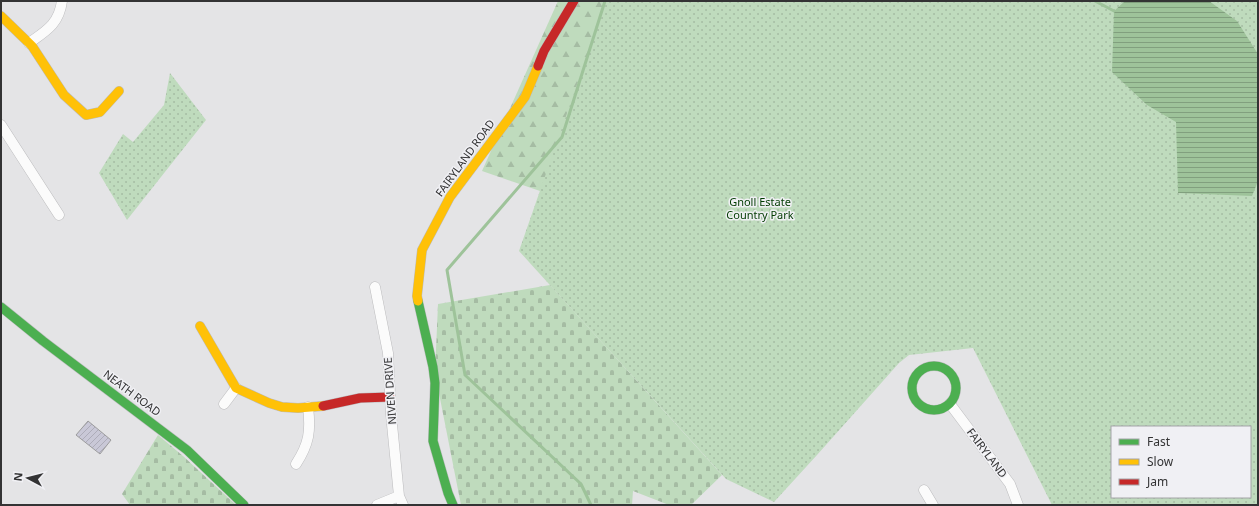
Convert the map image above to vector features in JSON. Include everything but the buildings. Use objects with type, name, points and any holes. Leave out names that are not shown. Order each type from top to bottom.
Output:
[{"type":"street","points":[[28,43],[47,31],[56,20],[62,1]]},
{"type":"street","name":"FAIRYLAND ROAD","points":[[453,505],[433,441],[435,383],[434,367],[417,296],[422,250],[450,197],[525,97],[544,51],[574,1]]},
{"type":"street","points":[[1,16],[32,46],[64,95],[86,115],[100,112],[119,91]]},
{"type":"street","points":[[1,125],[59,215]]},
{"type":"street","name":"NIVEN DRIVE","points":[[375,287],[388,353],[390,397],[401,501]]},
{"type":"street","name":"NEATH ROAD","points":[[1,307],[43,341],[187,450],[244,505]]},
{"type":"street","points":[[200,326],[236,388],[269,403],[282,407],[308,408],[320,407],[360,398],[390,397]]},
{"type":"street","points":[[932,366],[940,367],[950,373],[956,387],[955,395],[950,404],[943,409],[936,411],[921,407],[915,400],[912,393],[912,385],[918,373],[924,368],[932,366]]},
{"type":"street","points":[[224,404],[236,388]]},
{"type":"street","name":"FAIRYLAND","points":[[950,404],[1010,484],[1018,505]]},
{"type":"street","points":[[296,464],[304,452],[308,438],[310,426],[308,408]]},
{"type":"street","points":[[924,490],[933,505]]},
{"type":"street","points":[[377,505],[401,501]]},
{"type":"green space","points":[[558,1],[648,1],[609,95],[540,191],[482,171]]},
{"type":"green space","name":"Gnoll Estate Country Park","points":[[606,1],[1258,1],[1258,505],[1052,505],[973,348],[909,355],[899,363],[774,502],[726,479],[519,251]]},
{"type":"green space","points":[[170,73],[206,120],[127,220],[99,173],[123,134],[133,142],[164,105]]},
{"type":"green space","points":[[550,285],[722,475],[691,505],[669,505],[633,491],[632,505],[461,505],[435,373],[438,304]]},
{"type":"green space","points":[[158,435],[236,505],[130,505],[122,494]]},
{"type":"shaded area","points":[[1125,1],[1209,1],[1237,21],[1258,54],[1258,181],[1252,196],[1178,193],[1176,122],[1147,105],[1112,72],[1114,11]]},
{"type":"waterway","points":[[591,505],[581,484],[465,375],[447,270],[562,137],[605,1]]},
{"type":"waterway","points":[[1095,1],[1114,11]]},
{"type":"traffic: fast","points":[[418,301],[433,367],[435,383],[433,441],[453,505]]},
{"type":"traffic: fast","points":[[1,307],[43,341],[187,450],[244,505]]},
{"type":"traffic: fast","points":[[930,366],[938,366],[950,372],[956,384],[956,388],[956,392],[950,404],[938,410],[930,410],[918,404],[912,392],[912,384],[918,372],[930,366]]},
{"type":"traffic: slow","points":[[1,16],[32,46],[64,95],[86,115],[100,112],[119,91]]},
{"type":"traffic: slow","points":[[418,301],[417,296],[422,250],[450,197],[525,97],[538,66]]},
{"type":"traffic: slow","points":[[200,326],[236,388],[269,403],[282,407],[298,408],[323,406]]},
{"type":"traffic: jam","points":[[538,66],[544,51],[574,1]]},
{"type":"traffic: jam","points":[[323,406],[360,398],[390,397]]}]
